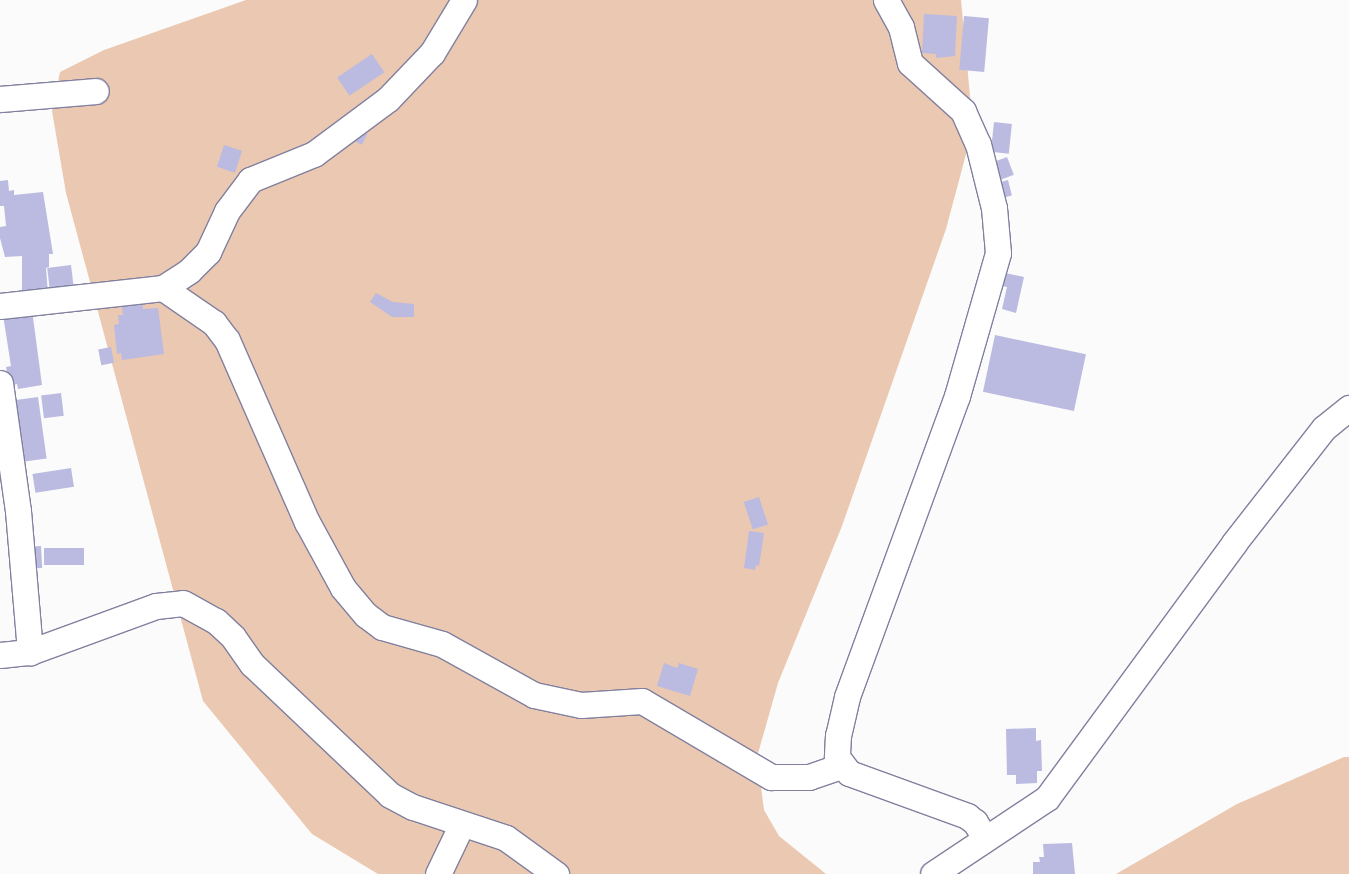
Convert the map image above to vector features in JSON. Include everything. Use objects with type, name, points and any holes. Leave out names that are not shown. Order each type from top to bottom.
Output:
[{"type":"street","points":[[0,306],[163,288],[189,271],[208,252],[227,211],[250,180],[314,154],[388,99],[432,53],[464,0]]},
{"type":"street","points":[[886,0],[901,27],[910,63],[963,111],[978,144],[994,208],[998,253],[957,396],[847,697],[838,735],[837,757],[841,766],[849,773],[967,816],[975,822],[985,838]]},
{"type":"street","points":[[0,99],[96,91]]},
{"type":"street","points":[[163,288],[214,323],[227,340],[307,522],[343,588],[366,616],[382,627],[442,644],[534,695],[581,705],[642,701],[772,778],[809,777],[841,766]]},
{"type":"street","points":[[0,383],[18,511],[30,652]]},
{"type":"street","points":[[933,874],[1047,798],[1234,543],[1324,428],[1349,408]]},
{"type":"street","points":[[0,655],[30,652],[156,606],[183,603],[216,621],[233,636],[252,664],[390,795],[462,824],[484,828],[506,838],[556,874]]},
{"type":"street","points":[[438,874],[462,824]]},
{"type":"shaded area","points":[[246,0],[961,0],[973,128],[946,229],[842,526],[778,683],[757,757],[764,810],[779,836],[826,874],[378,874],[312,834],[203,701],[66,193],[52,111],[60,72],[104,50]]},
{"type":"shaded area","points":[[1344,757],[1349,757],[1349,874],[1116,874],[1237,804]]},
{"type":"building","points":[[924,14],[957,16],[955,56],[936,58],[936,54],[922,53]]},
{"type":"building","points":[[964,16],[989,18],[984,72],[959,70]]},
{"type":"building","points":[[372,54],[384,72],[349,96],[337,77]]},
{"type":"building","points":[[994,122],[1012,124],[1009,154],[991,152]]},
{"type":"building","points":[[361,131],[367,134],[362,145],[356,142]]},
{"type":"building","points":[[224,145],[242,151],[235,173],[217,167]]},
{"type":"building","points":[[1007,157],[1014,175],[1001,180],[994,162]]},
{"type":"building","points":[[8,180],[9,191],[14,190],[14,195],[43,192],[53,254],[49,254],[49,267],[46,268],[48,294],[22,296],[22,256],[5,257],[0,238],[0,227],[6,226],[4,206],[0,206],[0,181]]},
{"type":"building","points":[[1008,180],[1012,196],[1003,198],[999,182]]},
{"type":"building","points":[[71,265],[74,290],[50,293],[47,268]]},
{"type":"building","points":[[1005,273],[1024,277],[1016,313],[1002,309],[1007,287],[1001,286]]},
{"type":"building","points":[[376,293],[393,302],[414,304],[414,317],[392,317],[370,302]]},
{"type":"building","points":[[142,298],[143,309],[158,308],[164,354],[122,360],[121,353],[117,354],[114,325],[119,324],[118,315],[123,315],[121,300]]},
{"type":"building","points":[[32,310],[42,385],[18,389],[17,384],[9,386],[6,367],[11,366],[3,315]]},
{"type":"building","points":[[995,335],[1086,354],[1074,411],[983,392]]},
{"type":"building","points":[[111,347],[114,363],[101,365],[98,349]]},
{"type":"building","points":[[61,393],[64,416],[44,418],[41,395]]},
{"type":"building","points":[[38,397],[47,458],[21,462],[12,401]]},
{"type":"building","points":[[71,468],[74,487],[35,493],[32,474]]},
{"type":"building","points":[[759,497],[768,525],[753,530],[744,502]]},
{"type":"building","points":[[749,531],[764,533],[759,566],[756,565],[755,570],[744,568]]},
{"type":"building","points":[[41,546],[42,568],[30,569],[29,547]]},
{"type":"building","points":[[44,548],[84,548],[84,565],[44,565]]},
{"type":"building","points":[[664,663],[677,668],[679,663],[698,669],[690,696],[657,686]]},
{"type":"building","points":[[1036,728],[1036,741],[1041,740],[1042,771],[1037,771],[1037,783],[1016,784],[1016,775],[1007,775],[1006,729]]},
{"type":"building","points":[[1072,843],[1075,874],[1033,874],[1033,862],[1040,862],[1039,857],[1044,857],[1043,844]]}]
